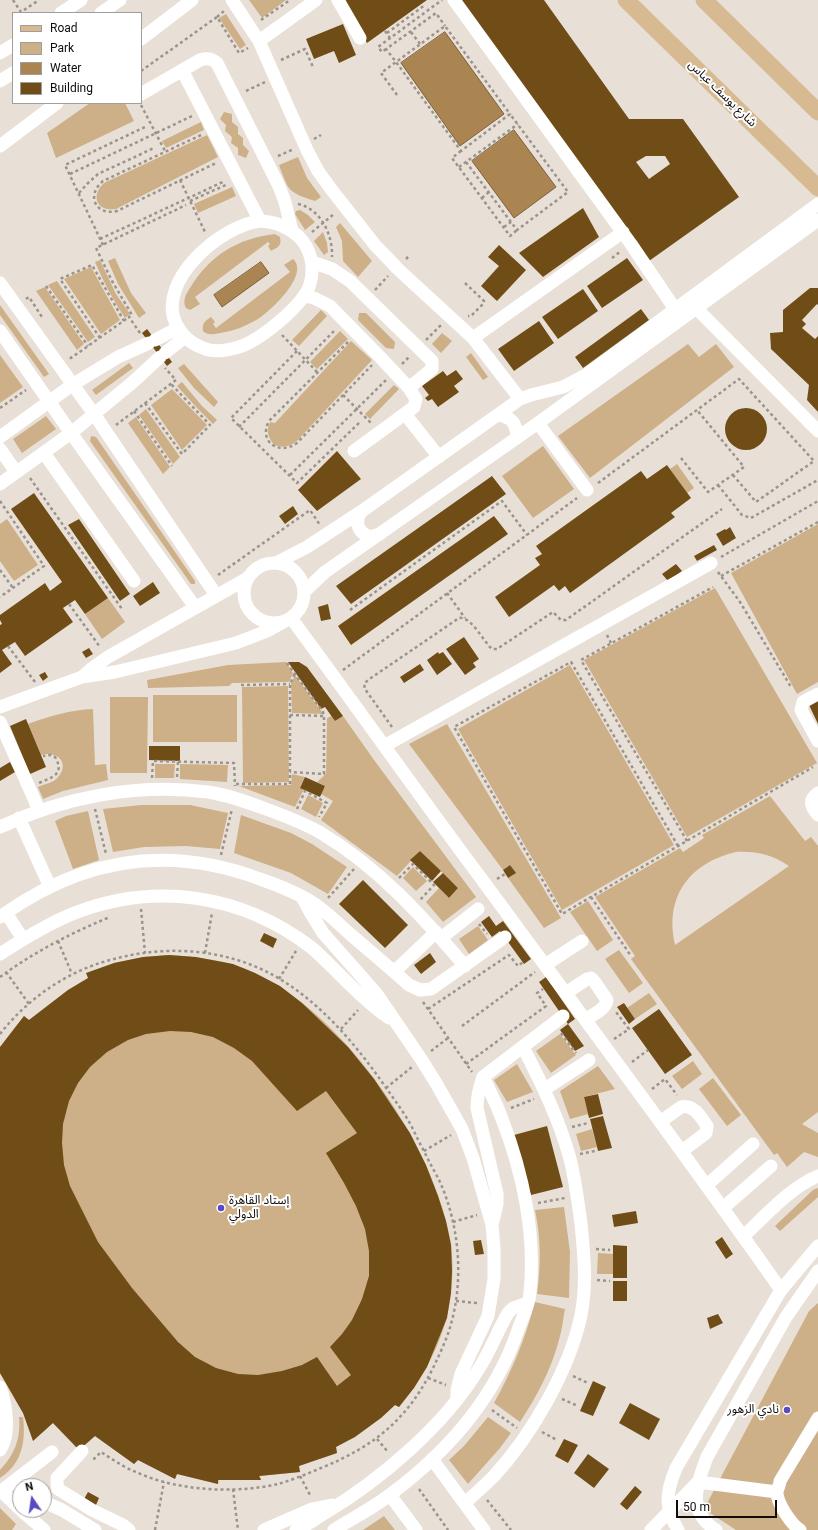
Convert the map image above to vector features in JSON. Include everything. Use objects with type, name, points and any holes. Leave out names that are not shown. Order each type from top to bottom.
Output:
[{"type":"main road","name":"شارع يوسف عباس","points":[[626,0],[818,188]]},
{"type":"main road","points":[[704,0],[818,112]]},
{"type":"street","points":[[63,12],[81,0]]},
{"type":"street","points":[[102,12],[120,0]]},
{"type":"street","points":[[142,38],[192,0]]},
{"type":"street","points":[[232,0],[259,41],[307,150],[318,171],[375,245],[400,271],[473,338],[520,399]]},
{"type":"street","points":[[259,41],[316,0]]},
{"type":"street","points":[[338,0],[360,38]]},
{"type":"street","points":[[454,0],[623,232],[675,309]]},
{"type":"street","points":[[0,53],[12,46]]},
{"type":"street","points":[[142,93],[200,60],[207,58],[213,59],[279,186],[285,202],[292,231]]},
{"type":"street","points":[[182,70],[260,221]]},
{"type":"street","points":[[0,82],[12,74]]},
{"type":"street","points":[[0,146],[56,104]]},
{"type":"street","points":[[276,563],[307,547],[362,511],[520,399],[531,394],[563,387],[580,378],[818,204]]},
{"type":"street","points":[[305,591],[325,572],[517,438],[818,220]]},
{"type":"street","points":[[260,221],[277,223],[292,231],[302,240],[312,262],[310,284],[304,296],[274,326],[243,345],[232,348],[206,349],[196,346],[181,332],[174,319],[172,309],[173,297],[182,275],[211,244],[240,226],[251,222],[260,221]]},
{"type":"street","points":[[473,338],[623,232]]},
{"type":"street","points":[[312,262],[342,275],[357,286],[432,361],[432,369],[409,388]]},
{"type":"street","points":[[0,283],[72,386],[94,414],[216,594]]},
{"type":"street","points":[[304,296],[314,298],[330,306],[380,357],[415,396],[416,402],[414,407],[354,451]]},
{"type":"street","points":[[697,309],[818,431]]},
{"type":"street","points":[[0,331],[195,607]]},
{"type":"street","points":[[0,437],[72,386],[118,357],[150,342],[181,332]]},
{"type":"street","points":[[0,484],[71,433],[94,414],[161,357],[181,332]]},
{"type":"street","points":[[405,414],[439,457]]},
{"type":"street","points":[[499,415],[505,416],[515,425],[517,438]]},
{"type":"street","points":[[538,423],[588,490]]},
{"type":"street","points":[[0,449],[19,470]]},
{"type":"street","points":[[44,453],[134,581]]},
{"type":"street","points":[[362,511],[357,521],[360,531],[370,537],[380,534]]},
{"type":"street","points":[[0,707],[82,677],[115,672],[236,643],[267,631],[287,620],[302,606],[305,591],[303,582],[295,572],[284,564],[276,563],[260,566],[253,571],[244,586],[246,604],[250,612],[265,622],[274,624],[287,620]]},
{"type":"street","points":[[386,745],[711,563]]},
{"type":"street","points":[[82,677],[108,657],[216,594],[248,578]]},
{"type":"street","points":[[287,620],[334,676],[386,745],[486,886],[507,936],[546,965],[566,993],[566,1014]]},
{"type":"street","points":[[818,694],[803,702],[801,710],[818,741]]},
{"type":"street","points":[[0,722],[39,810]]},
{"type":"street","points":[[0,827],[39,810],[92,796],[125,790],[152,789],[209,792],[235,798],[292,818],[340,845],[392,887],[413,907],[465,966]]},
{"type":"street","points":[[818,793],[814,796],[811,803],[818,815]]},
{"type":"street","points":[[19,818],[50,887]]},
{"type":"street","points":[[23,939],[3,915],[50,887],[108,865],[164,859],[219,865],[281,886],[319,907],[414,989],[425,991],[431,989],[507,936]]},
{"type":"street","points":[[0,954],[23,939],[72,914],[93,907],[132,898],[167,896],[195,897],[221,902],[259,915],[288,930],[314,949],[366,1000],[394,1021]]},
{"type":"street","points":[[303,899],[323,933],[376,994],[433,1077],[462,1129],[473,1158],[492,1225],[494,1271],[491,1304],[481,1333],[461,1374],[457,1390],[457,1400]]},
{"type":"street","points":[[394,972],[438,935],[475,911]]},
{"type":"street","points":[[546,965],[582,941]]},
{"type":"street","points":[[566,993],[591,978],[607,1000],[605,1006],[586,1019]]},
{"type":"street","points":[[492,1225],[497,1204],[497,1194],[477,1108],[477,1098],[482,1081],[566,1014]]},
{"type":"street","points":[[566,1014],[586,1019],[744,1236],[781,1290]]},
{"type":"street","points":[[465,1503],[494,1476],[526,1435],[551,1394],[572,1347],[581,1314],[585,1280],[584,1249],[570,1157],[562,1130],[546,1091],[523,1047]]},
{"type":"street","points":[[546,1091],[586,1062]]},
{"type":"street","points":[[334,1530],[390,1495],[432,1459],[462,1428],[482,1402],[500,1374],[514,1343],[530,1294],[531,1254],[526,1206],[517,1163],[500,1112],[482,1081]]},
{"type":"street","points":[[660,1122],[681,1107],[685,1106],[693,1108],[705,1123],[707,1130],[703,1135],[682,1151]]},
{"type":"street","points":[[706,1185],[753,1144]]},
{"type":"street","points":[[723,1208],[772,1166]]},
{"type":"street","points":[[744,1236],[794,1190],[805,1182],[818,1176]]},
{"type":"street","points":[[678,1530],[668,1512],[669,1488],[676,1468],[781,1290],[818,1246]]},
{"type":"street","points":[[716,1530],[706,1522],[698,1509],[696,1497],[698,1482],[707,1457],[786,1317],[818,1271]]},
{"type":"street","points":[[296,1530],[341,1504],[366,1487],[396,1462],[425,1434],[457,1400],[478,1370],[508,1313],[513,1308],[527,1303]]},
{"type":"street","points":[[0,1387],[5,1404],[6,1425],[3,1446],[0,1450]]},
{"type":"street","points":[[800,1530],[789,1518],[781,1504],[777,1492],[780,1481],[818,1418]]},
{"type":"street","points":[[82,1451],[57,1478],[58,1489],[92,1510],[123,1524],[128,1530]]},
{"type":"street","points":[[7,1494],[52,1452]]},
{"type":"street","points":[[432,1459],[484,1530]]},
{"type":"street","points":[[698,1482],[777,1492]]},
{"type":"street","points":[[651,1530],[698,1482]]},
{"type":"street","points":[[390,1495],[416,1530]]},
{"type":"street","points":[[264,1530],[312,1509],[341,1504]]},
{"type":"street","points":[[52,1506],[95,1530]]},
{"type":"street","points":[[29,1525],[44,1530]]},
{"type":"path","points":[[13,0],[21,12],[39,0]]},
{"type":"path","points":[[258,16],[261,21],[290,0]]},
{"type":"path","points":[[436,13],[382,52],[378,47],[442,0]]},
{"type":"path","points":[[390,38],[386,32],[420,7],[425,5]]},
{"type":"path","points":[[433,7],[445,26],[568,192],[510,236],[452,158],[510,114]]},
{"type":"path","points":[[142,70],[217,17],[239,53],[259,41]]},
{"type":"path","points":[[397,95],[381,73],[445,26]]},
{"type":"path","points":[[411,32],[420,44]]},
{"type":"path","points":[[284,66],[281,60],[305,49],[313,67]]},
{"type":"path","points":[[386,49],[461,151]]},
{"type":"path","points":[[141,104],[165,151]]},
{"type":"path","points":[[459,167],[518,124]]},
{"type":"path","points":[[103,245],[66,165],[147,126]]},
{"type":"path","points":[[213,130],[103,181],[98,185],[94,192],[94,199],[103,211],[110,213],[117,211],[227,158]]},
{"type":"path","points":[[70,174],[139,142]]},
{"type":"path","points":[[79,193],[98,174],[154,148]]},
{"type":"path","points":[[466,162],[517,230]]},
{"type":"path","points":[[190,201],[238,179]]},
{"type":"path","points":[[180,180],[211,244]]},
{"type":"path","points":[[482,198],[489,192]]},
{"type":"path","points":[[285,202],[296,203],[308,207],[324,223],[332,244],[332,270]]},
{"type":"path","points":[[150,342],[130,317],[132,315],[112,281],[96,248],[186,205]]},
{"type":"path","points":[[100,239],[171,207]]},
{"type":"path","points":[[308,235],[331,217]]},
{"type":"path","points":[[504,227],[510,222]]},
{"type":"path","points":[[606,262],[631,244]]},
{"type":"path","points":[[100,338],[60,279],[92,265],[124,321]]},
{"type":"path","points":[[463,311],[468,316],[471,316],[484,302],[465,283]]},
{"type":"path","points":[[46,286],[88,346]]},
{"type":"path","points":[[16,306],[28,297],[45,322]]},
{"type":"path","points":[[66,352],[71,358],[130,317]]},
{"type":"path","points":[[274,326],[318,373]]},
{"type":"path","points":[[357,333],[269,421],[266,427],[266,433],[271,444],[281,449],[293,446],[380,357]]},
{"type":"path","points":[[297,351],[231,418],[239,427],[297,483],[361,421]]},
{"type":"path","points":[[113,427],[176,380],[161,357]]},
{"type":"path","points":[[239,427],[298,367]]},
{"type":"path","points":[[334,676],[739,379],[814,461],[756,502],[733,475]]},
{"type":"path","points":[[0,408],[36,383]]},
{"type":"path","points":[[145,403],[182,454],[210,425],[171,384]]},
{"type":"path","points":[[343,395],[380,432]]},
{"type":"path","points":[[682,458],[708,492],[744,467],[698,410]]},
{"type":"path","points":[[134,411],[172,466]]},
{"type":"path","points":[[290,475],[351,414]]},
{"type":"path","points":[[19,470],[122,609]]},
{"type":"path","points":[[718,486],[742,516],[751,518],[818,480]]},
{"type":"path","points":[[0,501],[44,566],[0,597]]},
{"type":"path","points":[[350,610],[502,501],[527,535]]},
{"type":"path","points":[[791,687],[740,602],[711,563],[818,501]]},
{"type":"path","points":[[447,593],[488,646],[494,649],[500,647],[553,612],[564,621],[722,508]]},
{"type":"path","points":[[218,575],[310,510],[327,534]]},
{"type":"path","points":[[721,576],[818,522]]},
{"type":"path","points":[[0,570],[13,588]]},
{"type":"path","points":[[687,841],[581,660],[713,587]]},
{"type":"path","points":[[69,604],[108,657]]},
{"type":"path","points":[[392,727],[365,688],[365,682],[459,618],[465,618]]},
{"type":"path","points":[[8,646],[42,692]]},
{"type":"path","points":[[678,846],[571,662],[454,727],[562,914],[813,767]]},
{"type":"path","points":[[288,663],[324,716],[324,774],[290,772]]},
{"type":"path","points":[[235,784],[290,784],[290,684],[294,673]]},
{"type":"path","points":[[241,685],[290,684]]},
{"type":"path","points":[[290,715],[324,716]]},
{"type":"path","points":[[29,786],[52,778],[59,770],[55,757],[51,755],[43,756]]},
{"type":"path","points":[[292,818],[304,791],[322,800],[327,803],[313,829]]},
{"type":"path","points":[[92,796],[108,865]]},
{"type":"path","points":[[319,907],[361,862]]},
{"type":"path","points":[[392,887],[412,864],[434,885],[413,907]]},
{"type":"path","points":[[591,897],[631,956]]},
{"type":"path","points":[[134,910],[141,909]]},
{"type":"path","points":[[475,911],[507,936]]},
{"type":"path","points":[[205,953],[212,913]]},
{"type":"path","points":[[0,977],[58,941],[112,916]]},
{"type":"path","points":[[142,916],[145,953]]},
{"type":"path","points":[[58,941],[72,974]]},
{"type":"path","points":[[279,980],[298,948]]},
{"type":"path","points":[[0,1034],[29,1004],[56,983],[72,974],[107,960],[145,953],[187,950],[241,962],[261,969],[309,1001],[341,1029],[386,1088],[409,1121],[441,1184],[453,1222],[458,1261],[456,1301],[447,1338],[421,1391],[396,1422],[377,1439],[340,1460],[279,1484],[233,1489],[197,1488],[164,1482],[137,1473],[101,1452],[96,1457]]},
{"type":"path","points":[[428,1009],[509,954],[518,966],[523,962]]},
{"type":"path","points":[[462,1026],[546,965]]},
{"type":"path","points":[[6,972],[29,1004]]},
{"type":"path","points":[[414,989],[466,1064],[482,1081]]},
{"type":"path","points":[[466,1064],[546,1006],[537,994],[543,989]]},
{"type":"path","points":[[605,1046],[629,1029],[607,1000]]},
{"type":"path","points":[[341,1029],[361,1006]]},
{"type":"path","points":[[566,1014],[586,1062]]},
{"type":"path","points":[[622,1069],[648,1050]]},
{"type":"path","points":[[386,1088],[413,1066]]},
{"type":"path","points":[[642,1096],[665,1079],[685,1106]]},
{"type":"path","points":[[500,1112],[546,1091]]},
{"type":"path","points":[[424,1151],[452,1134]]},
{"type":"path","points":[[526,1206],[577,1196]]},
{"type":"path","points":[[453,1222],[482,1214]]},
{"type":"path","points":[[456,1301],[482,1303]]},
{"type":"path","points":[[428,1378],[449,1386]]},
{"type":"path","points":[[551,1394],[578,1406]]},
{"type":"path","points":[[482,1402],[526,1435]]},
{"type":"path","points":[[377,1439],[396,1462]]},
{"type":"path","points":[[300,1476],[311,1498]]},
{"type":"path","points":[[155,1530],[164,1482]]},
{"type":"path","points":[[233,1489],[238,1530]]},
{"type":"path","points":[[419,1489],[448,1530]]},
{"type":"path","points":[[479,1490],[511,1530]]},
{"type":"green space","points":[[249,0],[286,0],[262,18]]},
{"type":"green space","points":[[226,14],[246,45],[240,49],[219,18]]},
{"type":"green space","points":[[89,104],[126,104],[134,121],[56,158],[47,133]]},
{"type":"green space","points":[[224,112],[232,114],[232,122],[238,127],[238,134],[243,138],[243,145],[249,151],[246,158],[238,155],[238,148],[231,143],[232,137],[225,131],[226,125],[220,119]]},
{"type":"green space","points":[[201,122],[204,130],[166,148],[162,141]]},
{"type":"green space","points":[[207,135],[218,157],[116,209],[109,209],[100,206],[97,193],[104,183]]},
{"type":"green space","points":[[298,157],[307,178],[321,197],[315,201],[294,193],[288,186],[282,174],[279,165]]},
{"type":"green space","points":[[232,187],[236,196],[198,213],[194,204]]},
{"type":"green space","points":[[300,210],[315,222],[305,230],[295,214],[296,211]]},
{"type":"green space","points":[[340,223],[372,261],[358,277],[343,261],[342,241],[336,227]]},
{"type":"green space","points":[[323,232],[327,243],[328,252],[324,255],[314,241]]},
{"type":"green space","points":[[275,234],[280,237],[280,244],[277,247],[271,251],[268,246],[270,244],[268,242],[195,297],[200,304],[190,310],[186,308],[184,300],[186,295],[198,277],[215,258],[237,244],[262,236]]},
{"type":"green space","points":[[115,258],[131,293],[146,313],[139,318],[118,284],[108,261]]},
{"type":"green space","points":[[293,259],[297,266],[297,274],[293,282],[287,292],[264,315],[249,324],[230,331],[207,334],[203,331],[204,324],[209,318],[211,317],[215,322],[213,324],[216,328],[290,272],[284,265]]},
{"type":"green space","points":[[100,260],[116,294],[130,314],[125,318],[101,276],[95,262]]},
{"type":"green space","points":[[91,267],[120,320],[101,334],[64,279]]},
{"type":"green space","points":[[57,281],[95,337],[88,342],[48,285]]},
{"type":"green space","points":[[45,287],[84,344],[77,350],[36,291]]},
{"type":"green space","points":[[0,305],[49,374],[44,377],[0,315]]},
{"type":"green space","points":[[321,310],[327,316],[299,346],[292,340]]},
{"type":"green space","points":[[359,313],[366,313],[395,342],[394,349],[386,348],[358,320]]},
{"type":"green space","points":[[340,331],[348,339],[317,369],[310,362]]},
{"type":"green space","points":[[442,333],[452,341],[441,353],[432,344]]},
{"type":"green space","points":[[351,341],[372,360],[297,441],[286,446],[274,445],[268,434],[270,422],[275,423]]},
{"type":"green space","points":[[688,344],[699,357],[716,344],[734,367],[590,478],[558,436]]},
{"type":"green space","points":[[471,353],[488,377],[483,380],[466,357]]},
{"type":"green space","points":[[0,355],[23,387],[0,403]]},
{"type":"green space","points":[[129,363],[133,368],[96,395],[92,390]]},
{"type":"green space","points":[[184,364],[218,402],[214,407],[194,388],[178,368]]},
{"type":"green space","points":[[182,382],[202,406],[217,420],[213,424],[177,386]]},
{"type":"green space","points":[[394,385],[399,389],[370,419],[365,414]]},
{"type":"green space","points":[[172,389],[207,425],[182,450],[151,405]]},
{"type":"green space","points":[[146,409],[180,457],[173,464],[139,415]]},
{"type":"green space","points":[[46,416],[56,429],[22,453],[13,439]]},
{"type":"green space","points":[[136,417],[170,467],[163,474],[128,423]]},
{"type":"green space","points":[[91,436],[96,437],[195,581],[195,584],[191,584],[90,441]]},
{"type":"green space","points":[[543,446],[574,489],[533,518],[502,476]]},
{"type":"green space","points":[[677,464],[694,488],[687,493],[670,469]]},
{"type":"green space","points":[[7,519],[38,565],[14,581],[0,561],[0,524]]},
{"type":"green space","points":[[818,524],[818,682],[797,694],[731,573]]},
{"type":"green space","points":[[715,588],[817,763],[687,837],[584,660]]},
{"type":"green space","points":[[108,598],[125,622],[102,639],[85,614]]},
{"type":"green space","points":[[286,662],[293,673],[289,682],[232,683],[229,686],[148,688],[147,680],[228,665]]},
{"type":"green space","points":[[570,665],[674,845],[562,910],[458,729]]},
{"type":"green space","points":[[295,675],[322,714],[292,713],[291,684]]},
{"type":"green space","points":[[288,686],[289,782],[243,783],[242,687]]},
{"type":"green space","points":[[153,695],[237,695],[237,742],[153,742]]},
{"type":"green space","points":[[110,697],[148,697],[147,773],[110,773]]},
{"type":"green space","points":[[93,709],[95,765],[106,764],[108,780],[63,791],[43,799],[38,787],[56,779],[63,767],[57,756],[53,754],[41,755],[28,724],[60,714]]},
{"type":"green space","points":[[332,716],[335,721],[343,716],[476,897],[443,922],[426,902],[439,888],[449,898],[458,888],[420,851],[397,876],[321,820],[333,801],[321,794],[325,786],[317,782],[326,774],[327,718]]},
{"type":"green space","points":[[447,724],[561,918],[544,928],[508,878],[515,873],[510,865],[503,870],[409,744]]},
{"type":"green space","points":[[155,764],[175,764],[174,778],[155,778]]},
{"type":"green space","points":[[180,764],[228,765],[227,782],[180,779]]},
{"type":"green space","points":[[292,774],[305,777],[300,787],[304,789],[295,807],[239,786],[291,785]]},
{"type":"green space","points":[[308,795],[323,803],[316,817],[301,809]]},
{"type":"green space","points":[[770,796],[805,841],[811,837],[818,846],[818,1112],[802,1124],[818,1133],[818,1157],[804,1152],[787,1167],[777,1153],[774,1155],[631,959],[635,956],[595,897],[680,848],[683,852],[704,838],[702,835]],"holes":[[[736,852],[770,856],[789,866],[675,945],[673,912],[677,897],[684,885],[693,874],[705,864],[719,857]]]},
{"type":"green space","points":[[141,805],[190,805],[228,813],[220,849],[186,846],[144,847],[113,852],[103,809]]},
{"type":"green space","points":[[88,811],[99,860],[73,869],[55,821],[66,816]]},
{"type":"green space","points":[[241,815],[291,833],[312,844],[347,867],[328,894],[291,873],[234,853]]},
{"type":"green space","points":[[413,867],[427,881],[416,891],[403,878]]},
{"type":"green space","points":[[588,901],[613,940],[597,951],[570,912]]},
{"type":"green space","points":[[478,926],[488,940],[469,954],[459,939]]},
{"type":"green space","points":[[619,950],[643,983],[629,993],[605,959]]},
{"type":"green space","name":"إستاد القاهرة الدولي","points":[[169,955],[224,962],[255,973],[289,993],[321,1019],[352,1051],[381,1087],[406,1126],[426,1166],[442,1205],[451,1243],[452,1286],[445,1323],[434,1353],[418,1381],[399,1407],[395,1405],[367,1428],[336,1447],[337,1453],[299,1466],[300,1472],[260,1476],[261,1480],[219,1480],[218,1484],[177,1474],[175,1479],[138,1460],[134,1464],[95,1436],[79,1450],[53,1423],[23,1413],[0,1373],[0,1047],[24,1016],[29,1020],[68,990],[114,963],[143,957]]},
{"type":"green space","points":[[649,993],[657,1004],[635,1019],[627,1008]]},
{"type":"green space","points":[[560,1034],[576,1055],[551,1073],[536,1051]]},
{"type":"green space","points":[[693,1061],[702,1074],[682,1089],[672,1076]]},
{"type":"green space","points":[[517,1064],[533,1092],[507,1102],[494,1080]]},
{"type":"green space","points":[[598,1066],[615,1089],[584,1097],[588,1114],[570,1119],[560,1091]]},
{"type":"green space","points":[[713,1078],[741,1115],[727,1126],[699,1089]]},
{"type":"green space","points":[[592,1129],[597,1147],[581,1151],[576,1134]]},
{"type":"green space","points":[[818,1188],[818,1197],[780,1231],[775,1226],[813,1190]]},
{"type":"green space","points":[[564,1207],[570,1252],[569,1298],[537,1294],[540,1252],[535,1210]]},
{"type":"green space","points":[[598,1253],[613,1254],[613,1274],[597,1274]]},
{"type":"green space","points":[[535,1302],[565,1309],[560,1336],[552,1362],[538,1393],[520,1422],[494,1403],[518,1354]]},
{"type":"green space","name":"نادي الزهور","points":[[818,1303],[818,1530],[736,1530],[704,1509],[809,1311]]},
{"type":"green space","points":[[19,1417],[23,1417],[24,1426],[21,1451],[13,1466],[0,1478],[0,1470],[10,1458],[18,1439]]},
{"type":"green space","points":[[488,1417],[511,1433],[500,1448],[468,1484],[449,1460],[464,1446]]},
{"type":"green space","points":[[0,1508],[16,1524],[12,1530],[0,1530]]},
{"type":"green space","points":[[384,1516],[395,1530],[363,1530]]},
{"type":"water","points":[[445,32],[504,114],[460,146],[401,63]]},
{"type":"water","points":[[514,130],[556,187],[514,218],[472,161]]},
{"type":"water","points":[[261,262],[269,273],[222,307],[214,295]]},
{"type":"building","points":[[345,0],[427,0],[367,43]]},
{"type":"building","points":[[458,0],[544,0],[629,119],[683,119],[739,197],[649,261]],"holes":[[[646,156],[665,156],[670,164],[649,179],[636,162]]]},
{"type":"building","points":[[343,24],[356,55],[339,63],[334,51],[314,59],[306,39]]},
{"type":"building","points":[[583,208],[599,237],[543,277],[519,253]]},
{"type":"building","points":[[499,245],[526,270],[497,301],[481,286],[499,266],[488,257]]},
{"type":"building","points":[[627,258],[643,280],[602,308],[587,286]]},
{"type":"building","points":[[810,288],[818,288],[818,305],[817,304],[802,320],[806,324],[802,328],[815,339],[818,336],[818,412],[807,400],[809,385],[771,349],[770,333],[783,332],[783,310]]},
{"type":"building","points":[[583,289],[598,311],[558,339],[542,317]]},
{"type":"building","points":[[641,309],[649,320],[583,368],[575,357]]},
{"type":"building","points":[[539,321],[554,343],[514,371],[498,349]]},
{"type":"building","points":[[147,329],[172,362],[167,366],[142,333]]},
{"type":"building","points":[[456,370],[463,379],[454,386],[459,392],[438,407],[432,399],[428,401],[425,398],[429,395],[422,386],[443,371],[447,376]]},
{"type":"building","points":[[742,408],[750,408],[758,411],[764,417],[767,429],[764,441],[758,447],[750,450],[742,450],[734,447],[728,441],[725,433],[725,425],[728,417],[734,411]]},
{"type":"building","points":[[337,451],[361,479],[317,511],[298,490]]},
{"type":"building","points":[[667,465],[691,498],[671,513],[675,517],[570,593],[565,586],[559,591],[554,585],[509,617],[495,597],[540,565],[535,558],[542,554],[536,546],[641,471],[647,479]]},
{"type":"building","points":[[492,476],[506,494],[351,604],[336,586]]},
{"type":"building","points":[[34,493],[108,598],[85,614],[75,600],[63,608],[73,622],[25,656],[15,642],[2,650],[12,664],[0,673],[0,625],[2,624],[0,615],[45,583],[50,591],[62,582],[11,509]]},
{"type":"building","points":[[293,506],[298,514],[285,524],[279,516]]},
{"type":"building","points":[[494,516],[508,534],[351,645],[338,626]]},
{"type":"building","points":[[79,519],[130,594],[120,601],[68,525]]},
{"type":"building","points":[[730,527],[736,538],[723,546],[716,534]]},
{"type":"building","points":[[714,545],[717,550],[697,561],[694,556]]},
{"type":"building","points":[[676,564],[682,571],[668,581],[662,574]]},
{"type":"building","points":[[153,582],[160,593],[140,606],[133,596]]},
{"type":"building","points":[[328,604],[331,619],[321,621],[318,607]]},
{"type":"building","points":[[464,637],[479,659],[473,663],[476,667],[465,675],[446,649]]},
{"type":"building","points":[[89,648],[93,654],[86,658],[82,652]]},
{"type":"building","points":[[438,652],[439,654],[443,652],[452,664],[437,675],[427,660]]},
{"type":"building","points":[[288,662],[299,662],[307,667],[343,716],[335,721],[325,707],[321,709]]},
{"type":"building","points":[[420,664],[424,670],[404,683],[400,677]]},
{"type":"building","points":[[45,672],[48,677],[43,681],[39,675]]},
{"type":"building","points":[[818,700],[818,724],[809,705]]},
{"type":"building","points":[[26,719],[46,767],[30,774],[10,726]]},
{"type":"building","points":[[149,746],[180,746],[180,761],[149,760]]},
{"type":"building","points":[[10,762],[15,772],[0,781],[0,768]]},
{"type":"building","points":[[305,777],[325,786],[320,797],[300,788]]},
{"type":"building","points":[[420,851],[441,871],[432,881],[410,860]]},
{"type":"building","points":[[510,865],[516,873],[508,878],[503,870]]},
{"type":"building","points":[[443,873],[458,888],[449,898],[433,882]]},
{"type":"building","points":[[363,880],[408,925],[385,948],[339,904]]},
{"type":"building","points":[[489,916],[496,926],[503,921],[531,959],[524,964],[500,931],[492,937],[481,922]]},
{"type":"building","points":[[264,933],[277,939],[273,948],[260,941]]},
{"type":"building","points":[[430,953],[436,962],[421,974],[414,965]]},
{"type":"building","name":"إستاد القاهرة الدولي","points":[[169,955],[196,957],[233,964],[280,986],[302,1003],[348,1047],[374,1079],[410,1133],[426,1165],[446,1221],[451,1245],[451,1293],[447,1318],[427,1367],[414,1388],[399,1407],[395,1405],[381,1418],[355,1437],[336,1447],[337,1453],[299,1466],[300,1472],[259,1476],[261,1480],[218,1480],[218,1484],[177,1474],[175,1479],[138,1460],[134,1464],[95,1436],[79,1450],[53,1423],[33,1441],[23,1413],[0,1373],[0,1047],[24,1016],[29,1020],[68,990],[88,978],[86,973],[114,963],[143,957]],"holes":[[[170,1031],[191,1032],[213,1037],[234,1048],[252,1061],[297,1111],[326,1091],[357,1133],[326,1153],[356,1206],[365,1229],[369,1251],[369,1276],[362,1299],[352,1320],[330,1347],[351,1375],[337,1386],[317,1357],[302,1365],[282,1371],[258,1375],[238,1374],[216,1368],[195,1357],[178,1342],[132,1288],[98,1242],[70,1186],[64,1165],[62,1143],[63,1124],[69,1101],[78,1083],[90,1067],[107,1052],[128,1040],[146,1034]]]},
{"type":"building","points":[[546,977],[575,1019],[568,1024],[539,982]]},
{"type":"building","points":[[624,1003],[635,1019],[629,1024],[617,1007]]},
{"type":"building","points":[[659,1009],[692,1055],[665,1074],[632,1028]]},
{"type":"building","points":[[568,1024],[584,1046],[575,1051],[560,1030]]},
{"type":"building","points":[[598,1094],[603,1114],[589,1118],[584,1097]]},
{"type":"building","points":[[603,1116],[612,1148],[598,1151],[590,1119]]},
{"type":"building","points":[[547,1126],[563,1187],[531,1195],[514,1135]]},
{"type":"building","points":[[636,1211],[638,1223],[614,1227],[612,1215]]},
{"type":"building","points":[[722,1237],[733,1254],[726,1259],[715,1242]]},
{"type":"building","points":[[481,1240],[484,1254],[475,1255],[473,1241]]},
{"type":"building","points":[[613,1245],[627,1246],[627,1278],[613,1278]]},
{"type":"building","points":[[613,1281],[627,1281],[627,1301],[613,1301]]},
{"type":"building","points":[[718,1314],[723,1323],[710,1329],[707,1318]]},
{"type":"building","points":[[593,1381],[606,1387],[593,1416],[580,1411]]},
{"type":"building","points":[[630,1403],[660,1419],[649,1440],[619,1423]]},
{"type":"building","points":[[564,1439],[578,1445],[568,1463],[555,1456]]},
{"type":"building","points":[[588,1454],[609,1469],[594,1488],[574,1473]]},
{"type":"building","points":[[635,1486],[642,1492],[627,1510],[620,1504]]},
{"type":"building","points":[[88,1492],[99,1498],[96,1505],[84,1499]]},
{"type":"place","name":"إستاد القاهرة الدولي","points":[[221,1208]]},
{"type":"place","name":"نادي الزهور","points":[[787,1410]]}]
